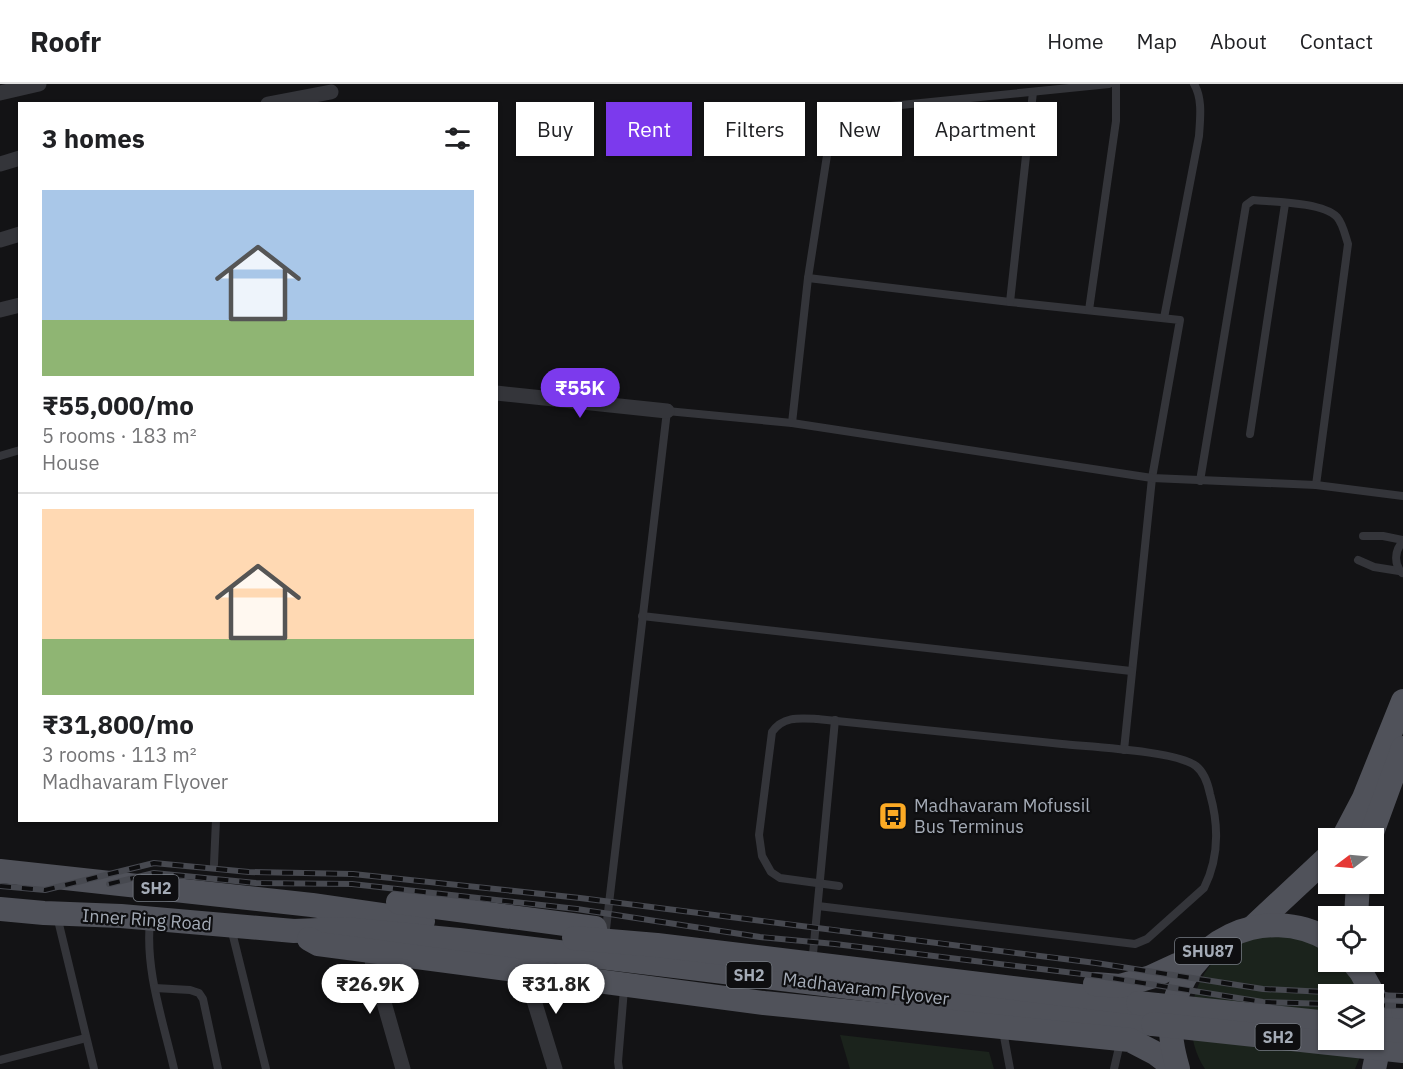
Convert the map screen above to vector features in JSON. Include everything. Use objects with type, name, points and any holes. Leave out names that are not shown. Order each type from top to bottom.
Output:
[{"type":"main road","points":[[1348,828],[1364,798],[1403,701]]},
{"type":"main road","points":[[1375,828],[1403,748]]},
{"type":"main road","name":"SHU87","points":[[1253,927],[1318,867]]},
{"type":"main road","name":"Inner Ring Road","points":[[0,871],[312,905]]},
{"type":"main road","points":[[312,905],[360,897],[813,954],[1120,986],[1151,977],[1177,965],[1193,964]]},
{"type":"main road","name":"Madhavaram Flyover","points":[[312,905],[346,920],[459,940],[1403,1051]]},
{"type":"main road","name":"Inner Ring Road","points":[[0,909],[294,931]]},
{"type":"main road","name":"Madhavaram Flyover","points":[[294,931],[346,920],[448,925],[657,945],[1138,1003],[1318,1022]]},
{"type":"main road","name":"SHU87","points":[[1177,1069],[1171,1044],[1172,1016],[1179,988],[1193,964],[1220,940],[1253,927],[1284,924],[1318,934]]},
{"type":"main road","points":[[294,931],[318,944],[764,1003],[1130,1040],[1155,1053],[1177,1069]]},
{"type":"main road","points":[[1384,1002],[1403,1010]]},
{"type":"main road","points":[[1384,1029],[1403,1031]]},
{"type":"main road","points":[[1374,1069],[1378,1050]]},
{"type":"street","points":[[0,93],[39,84]]},
{"type":"street","points":[[279,102],[331,93]]},
{"type":"street","points":[[0,164],[18,159]]},
{"type":"street","points":[[0,240],[18,235]]},
{"type":"street","points":[[0,310],[18,306]]},
{"type":"street","points":[[498,393],[667,411]]},
{"type":"street","points":[[369,950],[403,1069]]},
{"type":"street","points":[[525,971],[555,1069]]},
{"type":"lane","points":[[792,423],[808,278],[830,136],[835,124],[845,115],[871,108],[1109,84]]},
{"type":"lane","points":[[1089,310],[1116,121],[1116,84]]},
{"type":"lane","points":[[1164,318],[1199,136],[1198,94],[1194,84]]},
{"type":"lane","points":[[1010,303],[1033,92]]},
{"type":"lane","points":[[1200,481],[1246,205],[1253,200],[1322,208],[1337,217],[1348,244],[1316,485]]},
{"type":"lane","points":[[1250,434],[1285,204]]},
{"type":"lane","points":[[808,278],[1010,303],[1180,320],[1152,478],[1124,750]]},
{"type":"lane","points":[[606,929],[667,411],[792,423],[1152,478],[1316,485],[1403,496]]},
{"type":"lane","points":[[0,456],[18,451]]},
{"type":"lane","points":[[1363,536],[1383,536],[1403,541],[1396,553],[1396,562],[1401,573]]},
{"type":"lane","points":[[1358,560],[1374,567],[1401,573]]},
{"type":"lane","points":[[642,616],[1131,671]]},
{"type":"lane","points":[[818,906],[1128,943],[1142,941],[1204,888],[1214,859],[1217,829],[1208,785],[1203,773],[1195,765],[1175,757],[835,720],[790,719],[780,723],[772,732],[759,846],[766,865],[780,878],[839,885]]},
{"type":"lane","points":[[813,954],[835,720]]},
{"type":"lane","points":[[214,864],[216,822]]},
{"type":"lane","points":[[57,914],[94,1069]]},
{"type":"lane","points":[[150,919],[148,952],[174,1069]]},
{"type":"lane","points":[[230,926],[266,1069]]},
{"type":"lane","points":[[619,1069],[624,984]]},
{"type":"lane","points":[[155,988],[190,990],[199,993],[203,999],[218,1069]]},
{"type":"lane","points":[[1003,1027],[1010,1069]]},
{"type":"lane","points":[[0,1060],[86,1038]]},
{"type":"lane","points":[[1114,1069],[1121,1039]]},
{"type":"shaded area","points":[[1292,933],[1318,944],[1318,972],[1351,972],[1357,984],[1318,984],[1318,1050],[1363,1050],[1355,1069],[1205,1069],[1197,1055],[1191,1023],[1196,992],[1211,964],[1223,953],[1236,943],[1257,937]]},
{"type":"shaded area","points":[[840,1035],[989,1052],[994,1069],[850,1069]]},
{"type":"railway","points":[[0,886],[45,890],[154,863],[249,872],[353,874],[580,898],[1096,963],[1263,989],[1318,992]]},
{"type":"railway","points":[[109,884],[154,873],[256,883],[352,884],[577,909],[760,937],[1099,976],[1263,1002],[1318,1004]]},
{"type":"railway","points":[[1384,995],[1403,996]]},
{"type":"railway","points":[[1384,1005],[1403,1006]]},
{"type":"place","name":"Madhavaram Mofussil Bus Terminus","points":[[893,816]]}]
